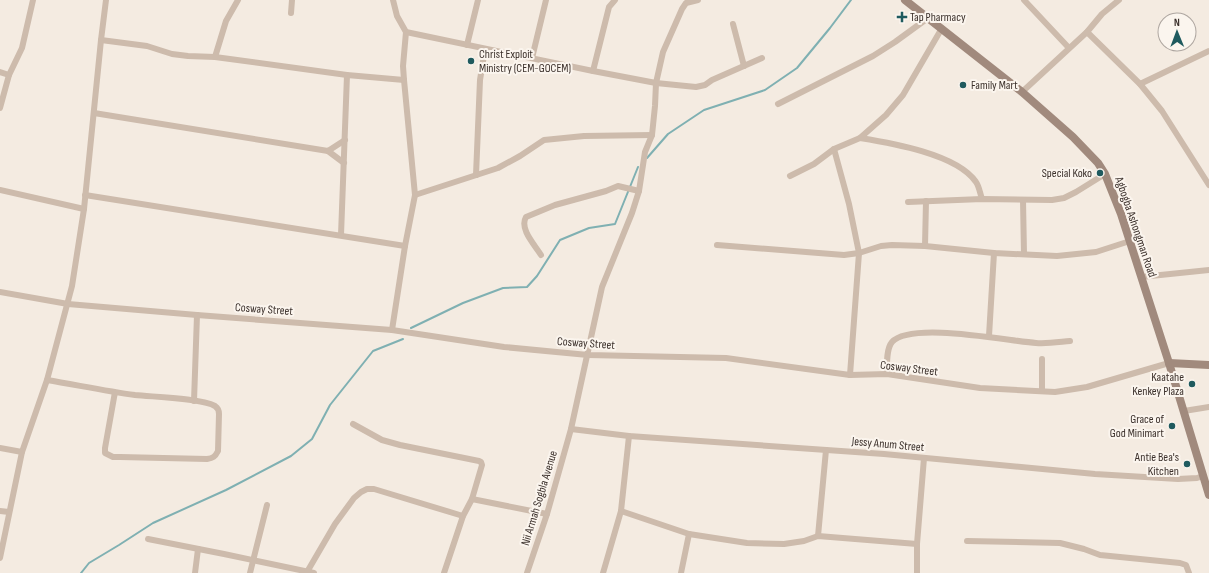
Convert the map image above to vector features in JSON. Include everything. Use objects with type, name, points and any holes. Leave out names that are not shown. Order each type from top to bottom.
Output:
[{"type":"street","points":[[0,108],[9,75],[22,48],[33,0]]},
{"type":"street","points":[[0,558],[22,452],[47,380],[72,286],[84,209],[106,0]]},
{"type":"street","points":[[216,57],[226,21],[238,0]]},
{"type":"street","points":[[291,13],[292,0]]},
{"type":"street","points":[[392,330],[405,246],[415,195],[404,80],[406,32],[397,16],[394,0]]},
{"type":"street","points":[[467,45],[478,0]]},
{"type":"street","points":[[532,58],[546,0]]},
{"type":"street","points":[[593,71],[609,7],[615,0]]},
{"type":"street","name":"Nii Armah Sogbla Avenue","points":[[528,573],[547,514],[571,430],[602,287],[632,213],[638,190],[645,152],[652,135],[656,83],[662,52],[682,8],[686,3],[694,0]]},
{"type":"street","name":"Agbogba Ashongman Road","points":[[905,0],[1022,92],[1073,137],[1098,163],[1105,174],[1116,200],[1130,241],[1209,495]]},
{"type":"street","points":[[1024,0],[1069,48]]},
{"type":"street","points":[[1022,92],[1088,32],[1102,14],[1119,0]]},
{"type":"street","points":[[778,104],[873,56],[928,18]]},
{"type":"street","points":[[733,24],[744,66]]},
{"type":"street","points":[[790,176],[814,164],[834,149],[860,138],[886,115],[903,95],[942,28]]},
{"type":"street","points":[[406,32],[593,71],[656,83],[696,88],[762,58]]},
{"type":"street","points":[[1088,32],[1140,84],[1162,111],[1209,185]]},
{"type":"street","points":[[101,40],[147,46],[172,54],[216,57],[347,75],[404,80]]},
{"type":"street","points":[[476,175],[480,80],[485,48]]},
{"type":"street","points":[[1140,84],[1209,51]]},
{"type":"street","points":[[0,72],[9,75]]},
{"type":"street","points":[[341,235],[347,75]]},
{"type":"street","points":[[94,113],[328,151],[344,163]]},
{"type":"street","points":[[415,195],[498,168],[544,140],[584,136],[652,135]]},
{"type":"street","points":[[860,138],[903,145],[953,163],[969,174],[976,182],[982,199]]},
{"type":"street","points":[[328,151],[345,140]]},
{"type":"street","points":[[834,149],[849,204],[859,253],[850,375]]},
{"type":"street","points":[[908,202],[982,199],[1052,200],[1064,198],[1105,174]]},
{"type":"street","points":[[541,255],[525,229],[524,222],[526,217],[555,205],[606,191],[618,186],[631,190],[638,190]]},
{"type":"street","points":[[0,190],[84,209]]},
{"type":"street","points":[[85,195],[405,246]]},
{"type":"street","points":[[1023,200],[1024,254]]},
{"type":"street","points":[[925,246],[926,201]]},
{"type":"street","points":[[717,245],[844,255],[859,253],[881,246],[925,246],[994,253],[1057,256],[1096,252],[1130,241]]},
{"type":"street","points":[[989,336],[994,253]]},
{"type":"street","points":[[1141,277],[1209,270]]},
{"type":"street","name":"Cosway Street","points":[[0,292],[68,304],[392,330],[504,347],[588,355],[726,358],[850,375],[887,374],[980,388],[1055,392],[1087,387],[1169,363]]},
{"type":"street","points":[[194,401],[197,315]]},
{"type":"street","points":[[887,374],[888,351],[892,342],[900,336],[942,332],[989,336],[1037,343],[1070,341]]},
{"type":"street","points":[[1042,359],[1042,391]]},
{"type":"street","points":[[1169,363],[1209,365]]},
{"type":"street","points":[[47,380],[116,392],[194,401],[214,406],[218,409],[219,414],[218,451],[213,458],[113,457],[105,453],[116,392]]},
{"type":"street","points":[[1184,411],[1209,408]]},
{"type":"street","points":[[353,424],[382,440],[481,462],[482,465],[472,498],[463,516],[444,573]]},
{"type":"street","name":"Jessy Anum Street","points":[[571,430],[629,436],[924,458],[1056,471],[1191,479],[1203,476]]},
{"type":"street","points":[[603,573],[621,511],[629,436]]},
{"type":"street","points":[[0,448],[22,452]]},
{"type":"street","points":[[818,536],[826,450]]},
{"type":"street","points":[[917,573],[917,544],[924,458]]},
{"type":"street","points":[[307,572],[336,524],[354,498],[367,489],[374,489],[463,516]]},
{"type":"street","points":[[472,498],[547,514]]},
{"type":"street","points":[[250,573],[267,505]]},
{"type":"street","points":[[0,511],[9,512]]},
{"type":"street","points":[[621,511],[689,534],[747,543],[784,544],[804,541],[818,536],[917,544]]},
{"type":"street","points":[[681,573],[689,534]]},
{"type":"street","points":[[148,539],[314,573]]},
{"type":"street","points":[[967,541],[1060,544],[1084,549],[1100,555],[1180,563],[1186,565],[1189,573]]},
{"type":"street","points":[[195,573],[198,549]]},
{"type":"waterway","points":[[647,158],[668,134],[704,110],[765,90],[797,68],[851,0]]},
{"type":"waterway","points":[[411,328],[463,303],[503,288],[527,287],[537,276],[560,240],[589,228],[615,224],[638,167]]},
{"type":"waterway","points":[[81,573],[89,563],[153,523],[226,490],[291,456],[312,439],[330,405],[373,351],[403,339]]},
{"type":"place","name":"Tap Pharmacy","points":[[902,17]]},
{"type":"place","name":"Christ Exploit Ministry (CEM-GOCEM)","points":[[471,61]]},
{"type":"place","name":"Family Mart","points":[[963,85]]},
{"type":"place","name":"Special Koko","points":[[1100,173]]},
{"type":"place","name":"Kaatahe Kenkey Plaza","points":[[1192,384]]},
{"type":"place","name":"Grace of God Minimart","points":[[1172,426]]},
{"type":"place","name":"Antie Bea's Kitchen","points":[[1187,464]]}]
